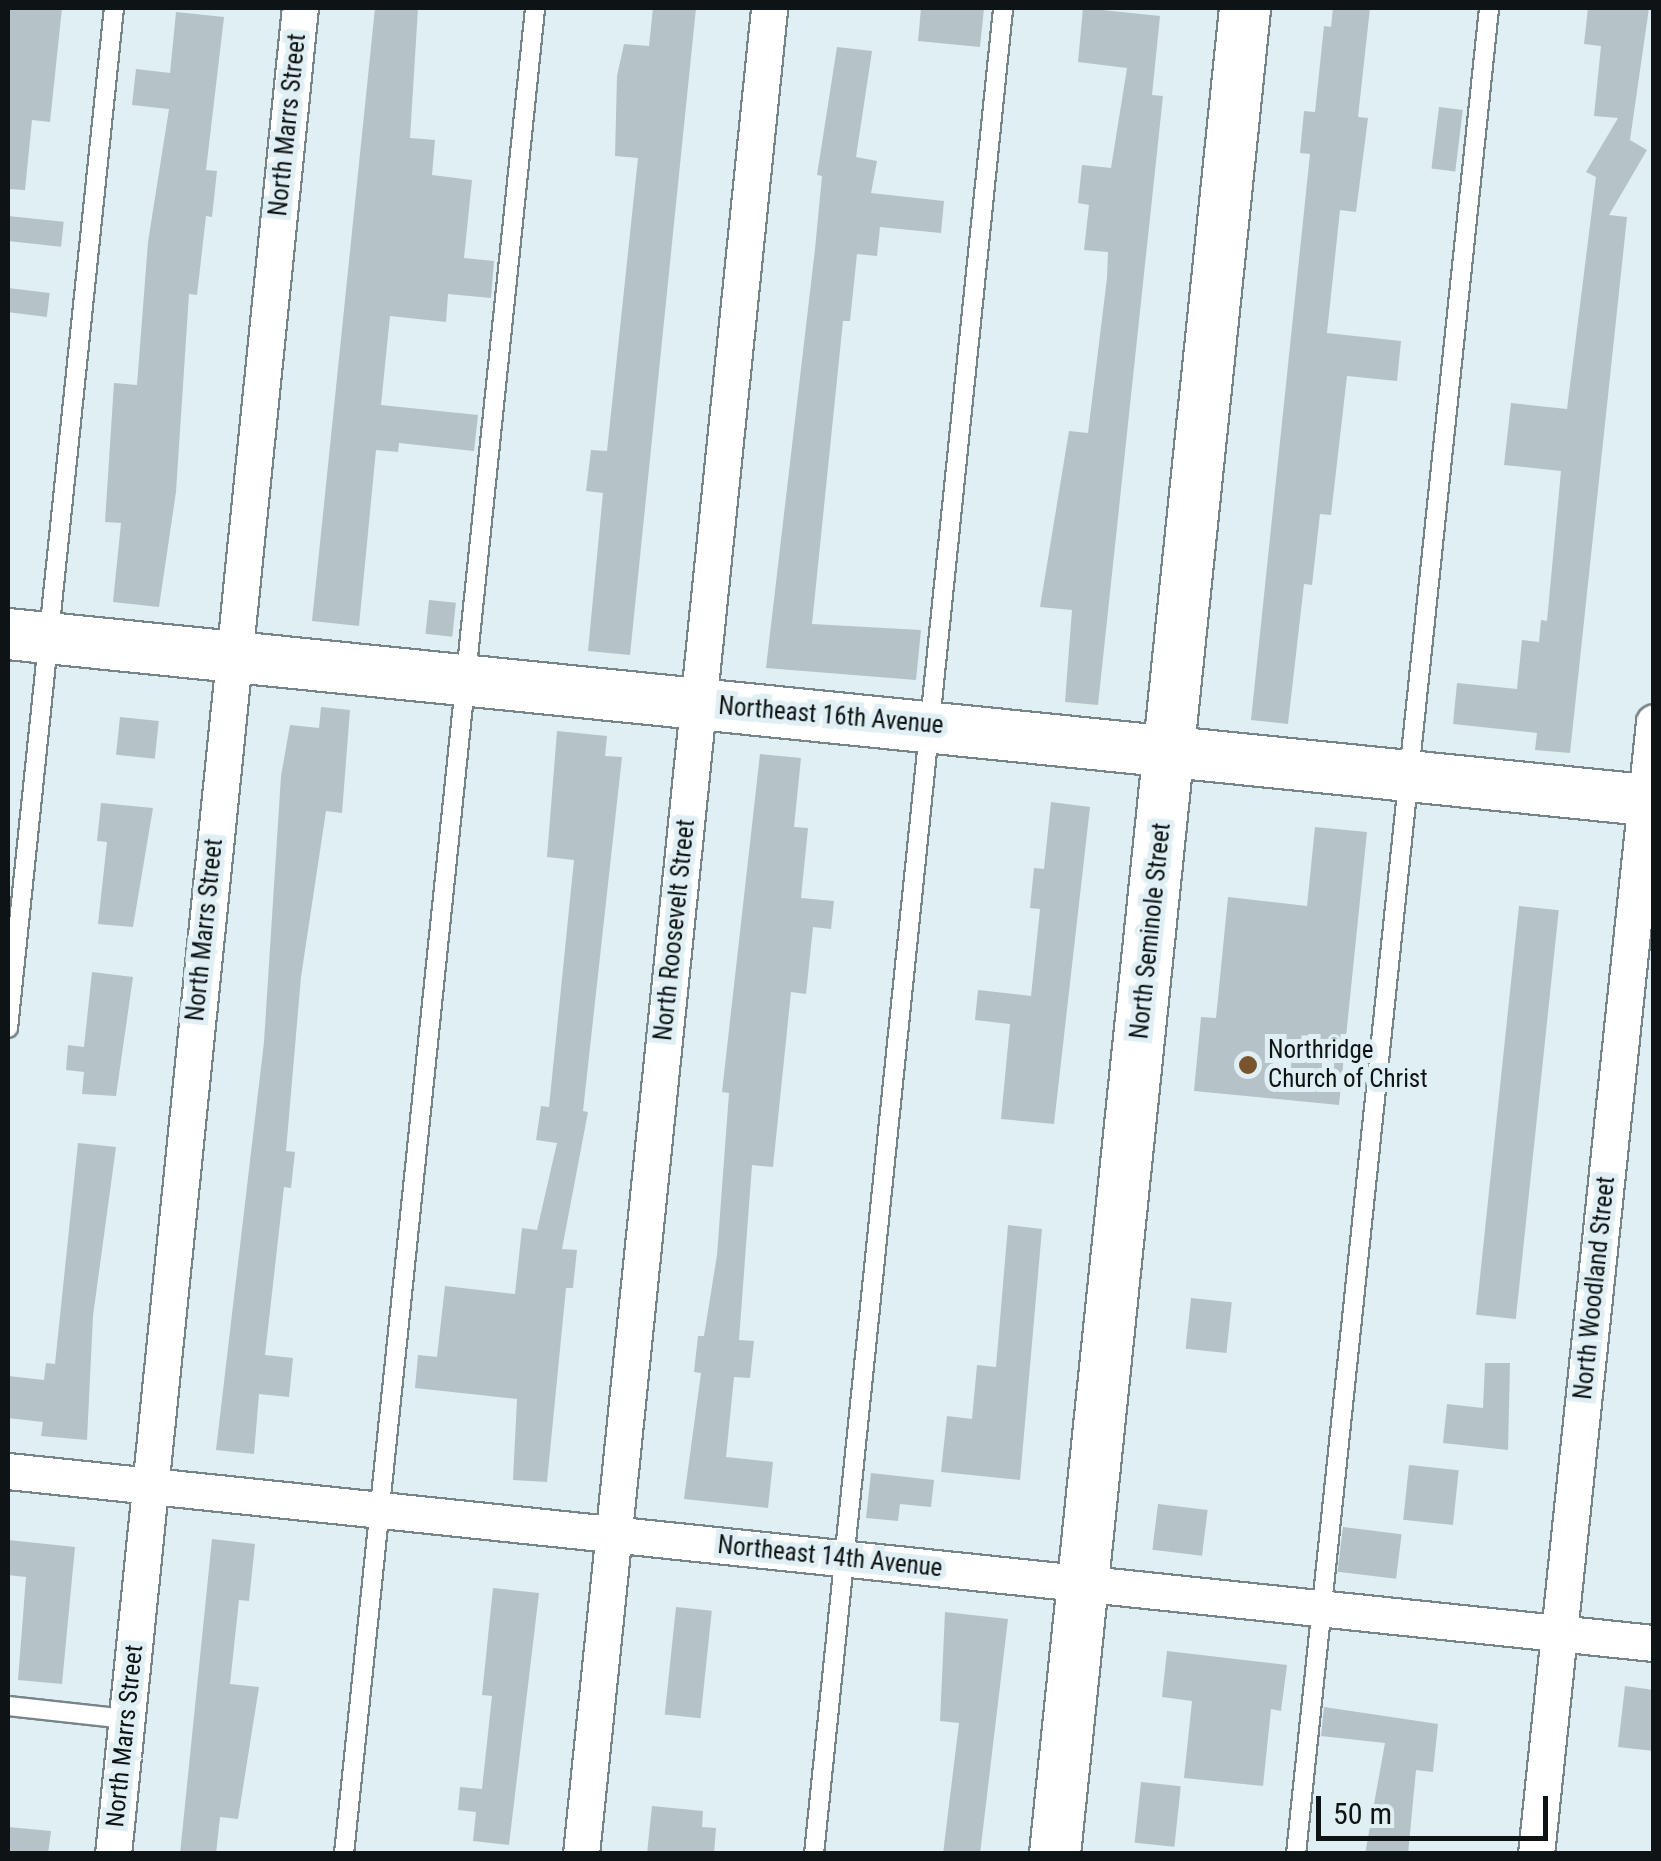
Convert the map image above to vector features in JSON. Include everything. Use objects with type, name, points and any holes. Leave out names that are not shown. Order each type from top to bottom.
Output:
[{"type":"street","name":"North Marrs Street","points":[[113,1854],[300,8]]},
{"type":"street","name":"North Roosevelt Street","points":[[581,1854],[769,8]]},
{"type":"street","name":"North Seminole Street","points":[[1055,1854],[1245,8]]},
{"type":"street","name":"Northeast 16th Avenue","points":[[27,636],[1650,800]]},
{"type":"street","name":"North Woodland Street","points":[[1536,1854],[1650,800],[1654,722]]},
{"type":"street","name":"Northeast 14th Avenue","points":[[8,1471],[1654,1642]]},
{"type":"lane","points":[[8,1028],[27,636],[114,8]]},
{"type":"lane","points":[[344,1854],[535,8]]},
{"type":"lane","points":[[814,1854],[1004,8]]},
{"type":"lane","points":[[1296,1854],[1489,8]]},
{"type":"lane","points":[[8,1706],[126,1719]]},
{"type":"building","points":[[8,8],[62,8],[50,122],[32,120],[25,190],[8,189]]},
{"type":"building","points":[[375,8],[418,8],[410,138],[435,140],[432,175],[472,180],[464,258],[494,261],[491,298],[448,294],[446,322],[390,316],[381,405],[478,415],[474,451],[399,443],[398,452],[376,450],[359,626],[312,621]]},
{"type":"building","points":[[653,8],[696,8],[630,655],[588,651],[603,493],[586,491],[591,450],[607,451],[638,158],[615,156],[617,76],[624,44],[649,46]]},
{"type":"building","points":[[921,8],[984,8],[980,47],[918,41]]},
{"type":"building","points":[[1083,8],[1160,16],[1152,95],[1163,96],[1098,705],[1065,702],[1072,610],[1040,607],[1069,431],[1088,433],[1107,278],[1108,252],[1084,250],[1089,205],[1078,203],[1082,165],[1111,168],[1127,68],[1078,62]]},
{"type":"building","points":[[1333,8],[1370,8],[1358,117],[1368,118],[1356,212],[1340,210],[1327,333],[1401,341],[1397,381],[1347,376],[1331,515],[1320,514],[1312,585],[1304,584],[1288,724],[1251,720],[1310,154],[1300,153],[1304,111],[1315,112],[1324,26],[1331,27]]},
{"type":"building","points":[[1588,8],[1649,8],[1630,140],[1647,150],[1609,215],[1627,217],[1570,753],[1535,750],[1537,733],[1453,724],[1457,683],[1517,689],[1522,640],[1539,642],[1541,620],[1547,621],[1561,471],[1504,465],[1511,403],[1567,409],[1596,177],[1586,172],[1618,118],[1594,116],[1601,46],[1584,44]]},
{"type":"building","points":[[176,12],[224,17],[206,170],[217,171],[212,217],[206,216],[197,295],[189,294],[176,492],[159,607],[113,602],[121,523],[105,522],[114,383],[137,385],[148,242],[169,109],[132,105],[136,69],[170,73]]},
{"type":"building","points":[[837,47],[872,51],[856,157],[877,161],[871,193],[944,201],[941,233],[880,227],[877,256],[857,254],[850,321],[843,321],[812,624],[921,630],[916,680],[766,668],[815,249],[822,176],[817,175]]},
{"type":"building","points":[[1439,107],[1463,110],[1455,171],[1431,169]]},
{"type":"building","points":[[8,216],[64,222],[61,247],[8,241]]},
{"type":"building","points":[[8,288],[50,293],[47,317],[8,312]]},
{"type":"building","points":[[429,600],[456,603],[452,637],[425,634]]},
{"type":"building","points":[[321,707],[350,710],[342,813],[326,811],[301,977],[286,1151],[295,1152],[291,1188],[284,1187],[265,1355],[293,1358],[289,1397],[259,1394],[254,1454],[216,1450],[264,1042],[281,776],[290,725],[319,728]]},
{"type":"building","points":[[120,717],[159,721],[155,759],[116,755]]},
{"type":"building","points":[[557,731],[607,736],[605,756],[622,757],[583,1111],[588,1112],[562,1249],[577,1250],[573,1288],[566,1288],[547,1482],[513,1480],[517,1399],[415,1388],[418,1355],[437,1357],[445,1286],[515,1294],[522,1228],[537,1230],[557,1143],[536,1140],[541,1106],[549,1107],[574,860],[547,857]]},
{"type":"building","points":[[760,754],[801,758],[794,827],[808,828],[801,898],[834,901],[831,929],[813,927],[806,994],[791,992],[773,1167],[752,1165],[739,1340],[754,1341],[750,1378],[734,1377],[726,1457],[773,1462],[768,1508],[684,1499],[701,1373],[694,1372],[698,1336],[704,1336],[717,1255],[729,1093],[722,1092]]},
{"type":"building","points":[[1051,802],[1090,807],[1054,1124],[1001,1119],[1010,1024],[975,1020],[978,990],[1031,996],[1040,909],[1030,908],[1034,868],[1044,869]]},
{"type":"building","points":[[101,803],[153,808],[133,927],[98,924],[107,842],[97,841]]},
{"type":"building","points":[[1315,827],[1367,832],[1339,1105],[1194,1091],[1201,1017],[1216,1018],[1228,897],[1307,906]]},
{"type":"building","points":[[1519,906],[1559,910],[1516,1319],[1476,1315]]},
{"type":"building","points":[[92,972],[133,977],[116,1096],[82,1094],[84,1072],[66,1070],[68,1045],[84,1047]]},
{"type":"building","points":[[78,1143],[116,1147],[93,1316],[87,1440],[41,1436],[43,1422],[8,1418],[8,1376],[44,1380],[46,1363],[55,1364]]},
{"type":"building","points":[[1008,1225],[1042,1229],[1020,1480],[941,1472],[947,1416],[972,1419],[977,1365],[996,1367]]},
{"type":"building","points":[[1191,1298],[1232,1302],[1226,1353],[1186,1349]]},
{"type":"building","points":[[1485,1363],[1510,1363],[1508,1450],[1443,1443],[1447,1404],[1483,1408]]},
{"type":"building","points":[[1409,1465],[1459,1470],[1453,1525],[1403,1520]]},
{"type":"building","points":[[871,1473],[934,1480],[931,1507],[900,1504],[898,1521],[866,1518]]},
{"type":"building","points":[[1158,1504],[1208,1510],[1202,1556],[1152,1550]]},
{"type":"building","points":[[1343,1527],[1402,1534],[1396,1579],[1338,1572]]},
{"type":"building","points":[[212,1539],[255,1544],[249,1601],[239,1600],[230,1684],[259,1687],[238,1819],[220,1817],[216,1854],[180,1854]]},
{"type":"building","points":[[8,1540],[75,1547],[62,1684],[18,1680],[26,1577],[8,1575]]},
{"type":"building","points":[[493,1588],[539,1593],[509,1845],[473,1841],[476,1812],[458,1810],[460,1787],[482,1789],[492,1696],[482,1695]]},
{"type":"building","points":[[676,1607],[712,1611],[701,1718],[665,1714]]},
{"type":"building","points":[[945,1612],[1008,1619],[980,1854],[943,1854],[959,1723],[940,1721]]},
{"type":"building","points":[[1167,1651],[1287,1665],[1281,1711],[1271,1709],[1263,1786],[1184,1778],[1192,1701],[1162,1697]]},
{"type":"building","points":[[1625,1686],[1654,1690],[1654,1751],[1618,1747]]},
{"type":"building","points":[[1324,1707],[1438,1724],[1433,1772],[1416,1770],[1408,1854],[1365,1854],[1385,1743],[1321,1736]]},
{"type":"building","points":[[1141,1782],[1181,1786],[1174,1847],[1135,1843]]},
{"type":"building","points":[[652,1806],[703,1811],[702,1827],[716,1828],[714,1854],[647,1854]]},
{"type":"building","points":[[8,1827],[51,1831],[48,1854],[8,1854]]},
{"type":"place","name":"Northridge Church of Christ","points":[[1248,1065]]}]
